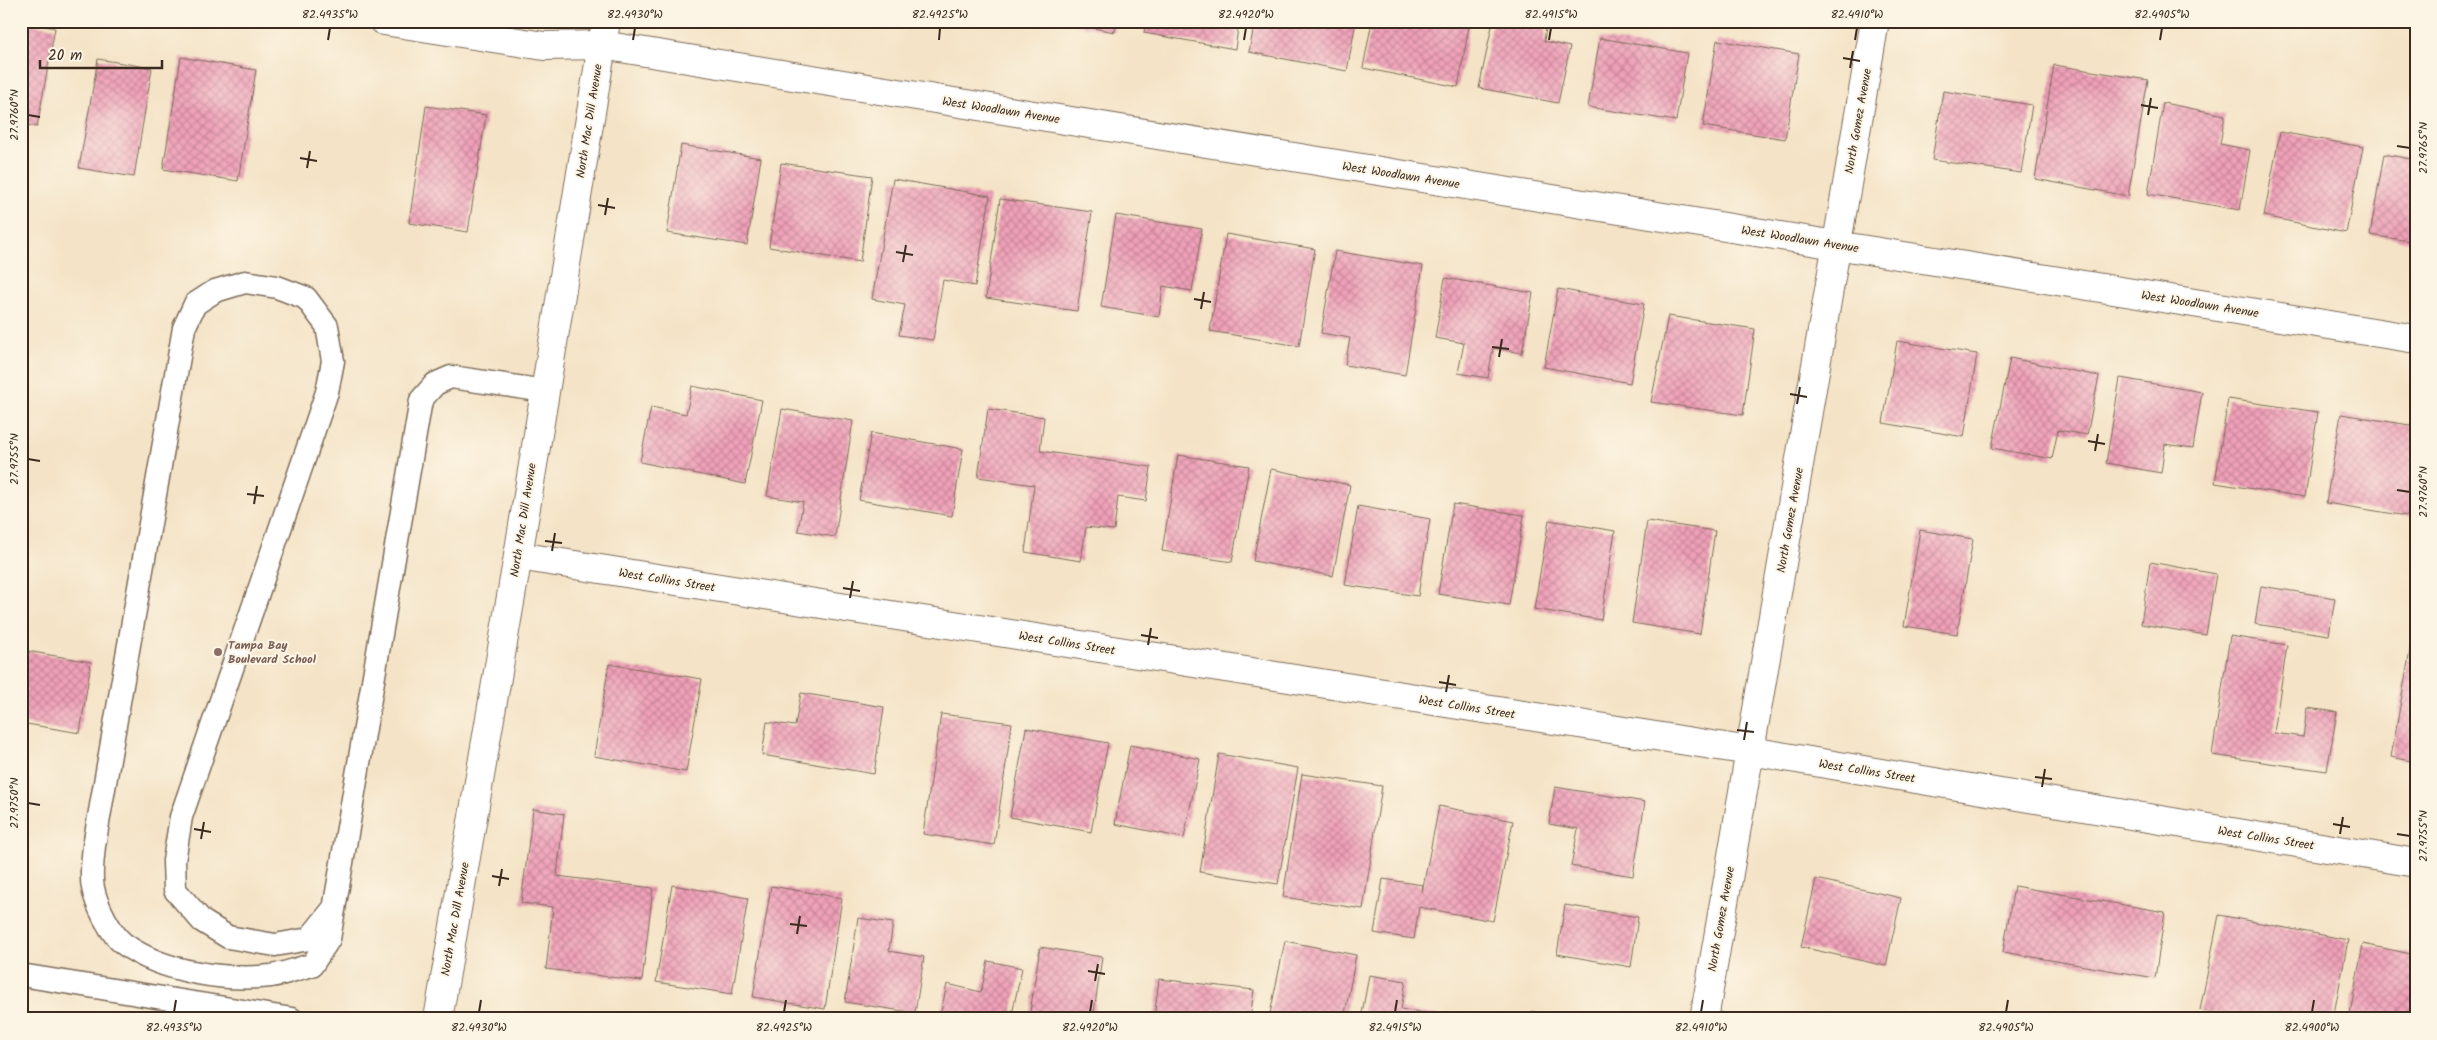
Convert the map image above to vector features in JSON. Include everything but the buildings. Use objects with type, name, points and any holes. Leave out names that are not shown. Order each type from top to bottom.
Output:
[{"type":"street","name":"West Woodlawn Avenue","points":[[384,21],[544,46],[604,33],[1837,245],[2416,339]]},
{"type":"street","name":"North Gomez Avenue","points":[[1704,1019],[1875,21]]},
{"type":"street","name":"North Mac Dill Avenue","points":[[438,1019],[518,556],[604,33]]},
{"type":"street","name":"West Collins Street","points":[[518,556],[1750,752],[2416,862]]},
{"type":"lane","points":[[334,908],[309,939],[275,945],[228,937],[202,921],[175,890],[174,861],[181,817],[327,392],[333,361],[327,326],[306,298],[278,287],[245,282],[214,291],[195,304],[184,328],[94,846],[93,888],[103,915],[122,943],[151,961],[212,976],[272,976],[312,965],[329,939],[421,400],[435,384],[452,377],[545,391]]},
{"type":"lane","points":[[21,975],[292,1019]]},
{"type":"place","name":"Tampa Bay Boulevard School","points":[[218,652]]}]
